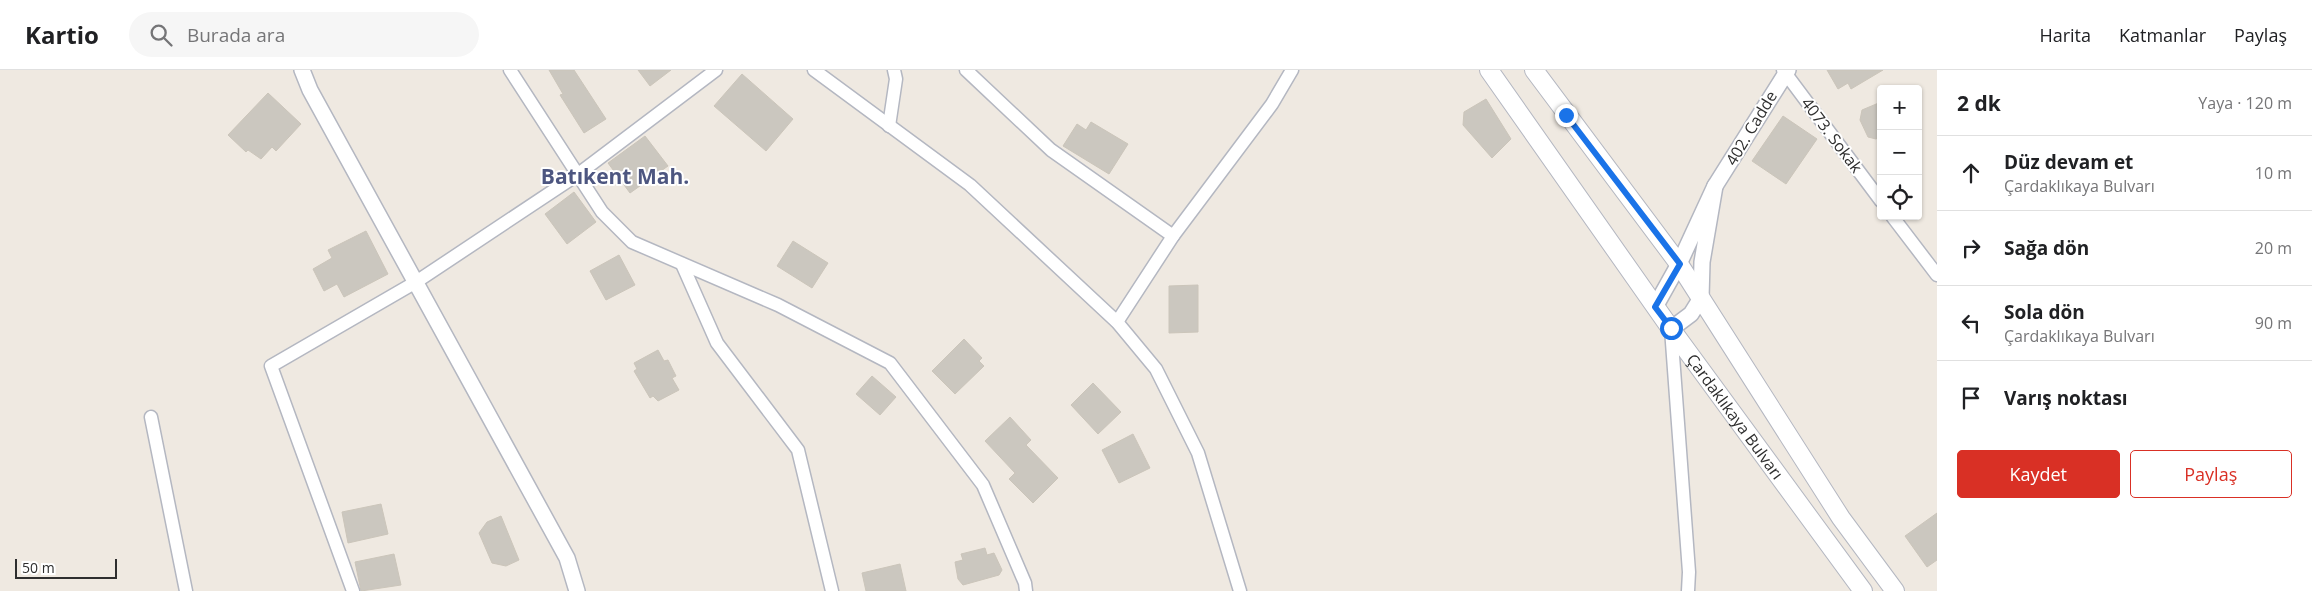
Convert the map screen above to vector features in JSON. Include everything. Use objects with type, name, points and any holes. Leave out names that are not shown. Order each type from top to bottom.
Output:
[{"type":"main road","name":"Çardaklıkaya Bulvarı","points":[[1489,70],[1655,307],[1863,591]]},
{"type":"main road","name":"Çardaklıkaya Bulvarı","points":[[1534,70],[1680,264],[1841,518],[1895,591]]},
{"type":"street","points":[[302,70],[310,90],[567,558],[577,591]]},
{"type":"street","points":[[510,70],[602,212],[632,242],[778,305],[890,363],[982,485],[1026,591]]},
{"type":"street","points":[[353,591],[271,366],[416,282],[577,175],[716,70]]},
{"type":"street","points":[[814,70],[970,185],[1117,322],[1156,369],[1198,453],[1240,591]]},
{"type":"street","points":[[889,126],[896,79],[894,70]]},
{"type":"street","points":[[966,70],[1051,150],[1173,236]]},
{"type":"street","points":[[1117,322],[1173,236],[1272,104],[1292,70]]},
{"type":"street","name":"402. Cadde","points":[[1715,186],[1785,71]]},
{"type":"street","name":"4073. Sokak","points":[[1785,71],[1877,196]]},
{"type":"street","points":[[1655,307],[1680,264],[1715,186]]},
{"type":"street","points":[[1688,591],[1671,328],[1691,314],[1700,298],[1702,262],[1715,186]]},
{"type":"street","points":[[1895,220],[1937,275]]},
{"type":"street","points":[[682,264],[717,343],[798,450],[832,591]]},
{"type":"street","points":[[151,417],[186,591]]},
{"type":"building","points":[[549,70],[574,70],[606,119],[584,133],[560,95],[563,94]]},
{"type":"building","points":[[638,70],[671,70],[650,86]]},
{"type":"building","points":[[1827,70],[1883,70],[1851,89],[1848,83],[1838,89]]},
{"type":"building","points":[[742,74],[793,119],[766,151],[714,106]]},
{"type":"building","points":[[268,93],[301,124],[276,151],[272,147],[261,159],[248,150],[246,152],[228,135]]},
{"type":"building","points":[[1486,99],[1511,139],[1492,158],[1463,125],[1464,112]]},
{"type":"building","points":[[1877,104],[1876,139],[1868,137],[1860,120],[1862,110]]},
{"type":"building","points":[[1783,116],[1817,139],[1786,184],[1752,161]]},
{"type":"building","points":[[1091,122],[1128,144],[1109,174],[1063,146],[1077,124],[1086,130]]},
{"type":"building","points":[[645,136],[668,166],[630,193],[608,163]]},
{"type":"building","points":[[574,192],[596,222],[567,244],[545,214]]},
{"type":"building","points":[[366,231],[388,274],[344,297],[337,284],[324,291],[313,269],[332,258],[328,250]]},
{"type":"building","points":[[793,241],[828,263],[812,288],[777,266]]},
{"type":"building","points":[[619,255],[635,285],[606,300],[590,271]]},
{"type":"building","points":[[1198,285],[1198,332],[1169,333],[1169,286]]},
{"type":"building","points":[[964,339],[982,358],[979,361],[984,366],[955,394],[932,371]]},
{"type":"building","points":[[658,350],[664,361],[668,360],[676,376],[672,378],[679,390],[658,401],[653,396],[650,398],[634,371],[637,369],[634,363]]},
{"type":"building","points":[[872,376],[896,397],[880,415],[856,394]]},
{"type":"building","points":[[1093,383],[1121,412],[1098,434],[1071,405]]},
{"type":"building","points":[[1010,417],[1031,440],[1026,445],[1058,478],[1033,503],[1009,479],[1015,473],[985,441]]},
{"type":"building","points":[[1133,434],[1150,468],[1119,483],[1102,450]]},
{"type":"building","points":[[381,504],[388,534],[348,543],[342,512]]},
{"type":"building","points":[[1937,513],[1937,560],[1927,567],[1905,536]]},
{"type":"building","points":[[501,516],[519,560],[506,566],[492,563],[479,533],[487,522]]},
{"type":"building","points":[[985,548],[987,555],[994,553],[1002,570],[999,575],[963,585],[958,579],[955,562],[963,560],[961,554]]},
{"type":"building","points":[[394,554],[401,585],[361,591],[355,562]]},
{"type":"building","points":[[900,564],[906,591],[866,591],[862,573]]},
{"type":"district","name":"Batıkent Mah.","points":[[615,177]]},
{"type":"route","points":[[1566,115],[1680,264],[1655,307],[1671,328]]}]
